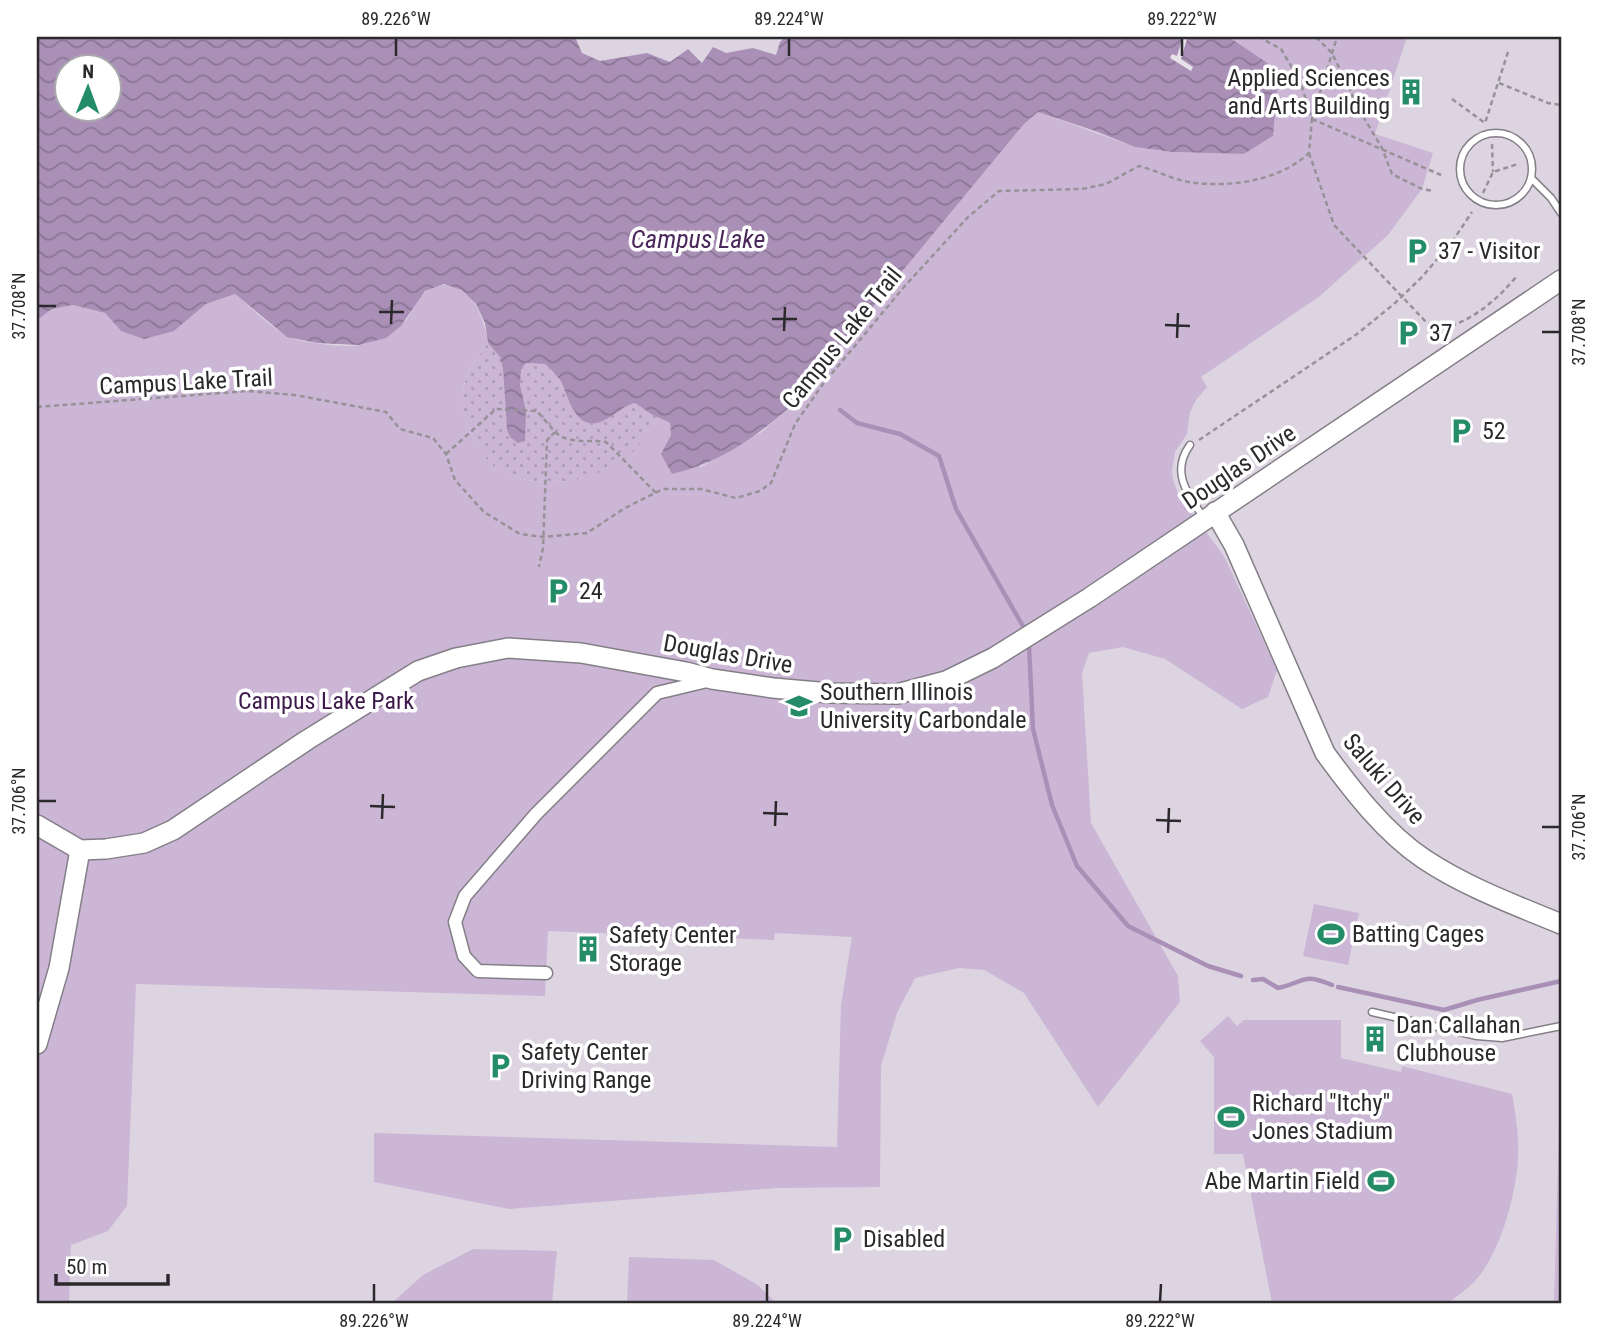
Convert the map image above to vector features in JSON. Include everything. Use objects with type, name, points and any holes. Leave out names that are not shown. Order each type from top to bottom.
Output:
[{"type":"street","name":"Douglas Drive","points":[[37,825],[64,843],[80,849],[106,849],[144,843],[173,830],[307,740],[418,671],[446,661],[508,648],[569,652],[686,672],[712,680],[863,695],[898,694],[946,681],[993,658],[1089,598],[1561,280]]},
{"type":"street","name":"Saluki Drive","points":[[1210,516],[1245,570],[1325,752],[1343,777],[1384,824],[1423,858],[1492,894],[1561,923]]},
{"type":"street","points":[[546,974],[478,971],[464,956],[455,922],[465,896],[536,814],[657,693],[712,680]]},
{"type":"street","points":[[37,1044],[59,968],[80,849]]},
{"type":"lane","points":[[1531,178],[1526,189],[1517,198],[1506,204],[1485,204],[1471,196],[1463,186],[1460,162],[1467,147],[1480,136],[1496,132],[1517,139],[1531,157],[1531,178],[1551,198],[1561,213]]},
{"type":"lane","points":[[1190,445],[1182,455],[1180,472],[1190,498],[1210,516]]},
{"type":"lane","points":[[1373,1012],[1477,1036],[1502,1038],[1561,1026]]},
{"type":"path","points":[[1259,37],[1281,49],[1300,81],[1312,119],[1441,175]]},
{"type":"path","points":[[1316,37],[1332,53],[1361,113],[1382,148],[1392,174],[1422,189],[1434,191]]},
{"type":"path","points":[[1336,37],[1312,119],[1309,153],[1334,225],[1427,323],[1439,330],[1459,325],[1485,309],[1517,276]]},
{"type":"path","points":[[1452,99],[1485,123],[1509,49]]},
{"type":"path","points":[[1499,83],[1548,103],[1561,105]]},
{"type":"path","points":[[1483,193],[1493,172],[1492,144]]},
{"type":"path","name":"Campus Lake Trail","points":[[37,408],[247,391],[295,395],[386,412],[400,429],[433,438],[446,454],[455,480],[484,512],[520,534],[543,537],[587,533],[663,489],[701,489],[736,498],[760,491],[771,483],[795,424],[823,384],[904,287],[968,217],[999,191],[1082,189],[1106,184],[1139,166],[1194,183],[1239,182],[1265,178],[1295,166],[1309,153]]},
{"type":"path","points":[[1493,172],[1518,164]]},
{"type":"path","points":[[1190,445],[1357,334],[1402,296],[1452,242],[1472,212]]},
{"type":"path","points":[[446,454],[496,409],[537,411],[563,439],[606,442],[656,493]]},
{"type":"path","points":[[539,567],[543,537],[547,440],[555,432]]},
{"type":"shaded area","name":"Southern Illinois University Carbondale","points":[[37,37],[1561,37],[1561,1303],[37,1303]]},
{"type":"green space","name":"Campus Lake Park","points":[[1229,37],[1407,37],[1375,134],[1433,153],[1422,189],[1388,235],[1320,296],[1201,377],[1207,387],[1190,412],[1187,434],[1175,452],[1172,470],[1179,496],[1224,556],[1277,670],[1268,697],[1242,709],[1165,659],[1123,647],[1089,653],[1082,673],[1091,823],[1178,976],[1180,1002],[1098,1107],[1024,993],[984,970],[959,968],[915,978],[897,1013],[881,1066],[880,1187],[777,1188],[509,1209],[374,1182],[374,1133],[837,1147],[841,1005],[852,937],[775,933],[774,940],[548,931],[545,996],[136,984],[127,1206],[108,1231],[71,1245],[71,1303],[37,1303],[37,319],[52,309],[73,305],[105,313],[121,331],[174,331],[206,304],[235,294],[272,326],[291,338],[352,346],[374,340],[399,327],[428,290],[441,285],[452,286],[462,290],[470,298],[486,331],[488,343],[468,373],[462,402],[472,436],[493,466],[514,477],[532,481],[551,482],[590,476],[607,469],[637,448],[659,418],[670,423],[671,435],[662,454],[701,467],[762,432],[791,406],[1024,124],[1038,112],[1135,147],[1171,152],[1244,154],[1273,136],[1269,64]]},
{"type":"green space","points":[[488,343],[500,357],[503,369],[507,430],[526,410],[520,385],[520,369],[526,363],[545,364],[558,377],[575,413],[605,420],[623,406],[635,403],[659,418],[631,456],[597,474],[580,479],[545,482],[512,476],[493,466],[481,452],[470,431],[463,408],[462,397],[466,379]]},
{"type":"green space","name":"Batting Cages","points":[[1314,904],[1359,913],[1348,965],[1303,956]]},
{"type":"green space","name":"Abe Martin Field","points":[[1228,1016],[1237,1026],[1244,1020],[1341,1020],[1341,1058],[1401,1072],[1402,1066],[1512,1094],[1518,1143],[1514,1189],[1492,1256],[1472,1284],[1450,1302],[1272,1303],[1243,1154],[1214,1154],[1214,1057],[1200,1041]]},
{"type":"green space","points":[[1561,1058],[1561,1303],[1554,1303]]},
{"type":"green space","points":[[473,1249],[557,1251],[552,1303],[392,1303],[423,1275]]},
{"type":"green space","points":[[629,1257],[714,1260],[758,1285],[776,1303],[627,1303]]},
{"type":"water","name":"Campus Lake","points":[[37,37],[575,37],[582,53],[600,61],[647,53],[670,62],[688,49],[702,63],[713,47],[726,53],[753,48],[776,55],[780,42],[785,37],[1229,37],[1269,64],[1277,90],[1273,136],[1244,154],[1172,152],[1135,147],[1038,112],[1024,124],[791,406],[736,448],[706,463],[672,474],[661,454],[671,435],[670,423],[635,403],[601,422],[588,423],[577,415],[560,380],[545,364],[526,363],[521,369],[520,385],[526,410],[525,441],[518,443],[511,438],[507,430],[500,357],[488,343],[485,323],[476,304],[462,290],[444,284],[425,291],[401,326],[386,338],[359,345],[317,343],[287,337],[235,294],[206,304],[174,331],[144,339],[121,331],[105,313],[73,305],[52,309],[37,320]]},
{"type":"pier","points":[[1183,37],[1187,39],[1181,59],[1193,67],[1191,71],[1170,58],[1172,54],[1177,56]]},
{"type":"waterway","points":[[840,410],[857,423],[900,434],[939,456],[956,509],[1024,628]]},
{"type":"waterway","points":[[1029,646],[1033,729],[1052,805],[1077,866],[1128,926],[1208,966],[1241,976]]},
{"type":"waterway","points":[[1253,980],[1263,979],[1278,988],[1304,979],[1315,979],[1332,985]]},
{"type":"waterway","points":[[1338,987],[1444,1010],[1561,981]]},
{"type":"place","name":"Applied Sciences and Arts Building","points":[[1411,92]]},
{"type":"place","name":"37 - Visitor","points":[[1417,251]]},
{"type":"place","name":"37","points":[[1408,333]]},
{"type":"place","name":"52","points":[[1461,431]]},
{"type":"place","name":"24","points":[[558,591]]},
{"type":"place","name":"Southern Illinois University Carbondale","points":[[799,706]]},
{"type":"place","name":"Batting Cages","points":[[1331,934]]},
{"type":"place","name":"Safety Center Storage","points":[[588,949]]},
{"type":"place","name":"Dan Callahan Clubhouse","points":[[1375,1039]]},
{"type":"place","name":"Safety Center Driving Range","points":[[500,1066]]},
{"type":"place","name":"Richard \"Itchy\" Jones Stadium","points":[[1231,1117]]},
{"type":"place","name":"Abe Martin Field","points":[[1381,1181]]},
{"type":"place","name":"Disabled","points":[[842,1239]]}]
